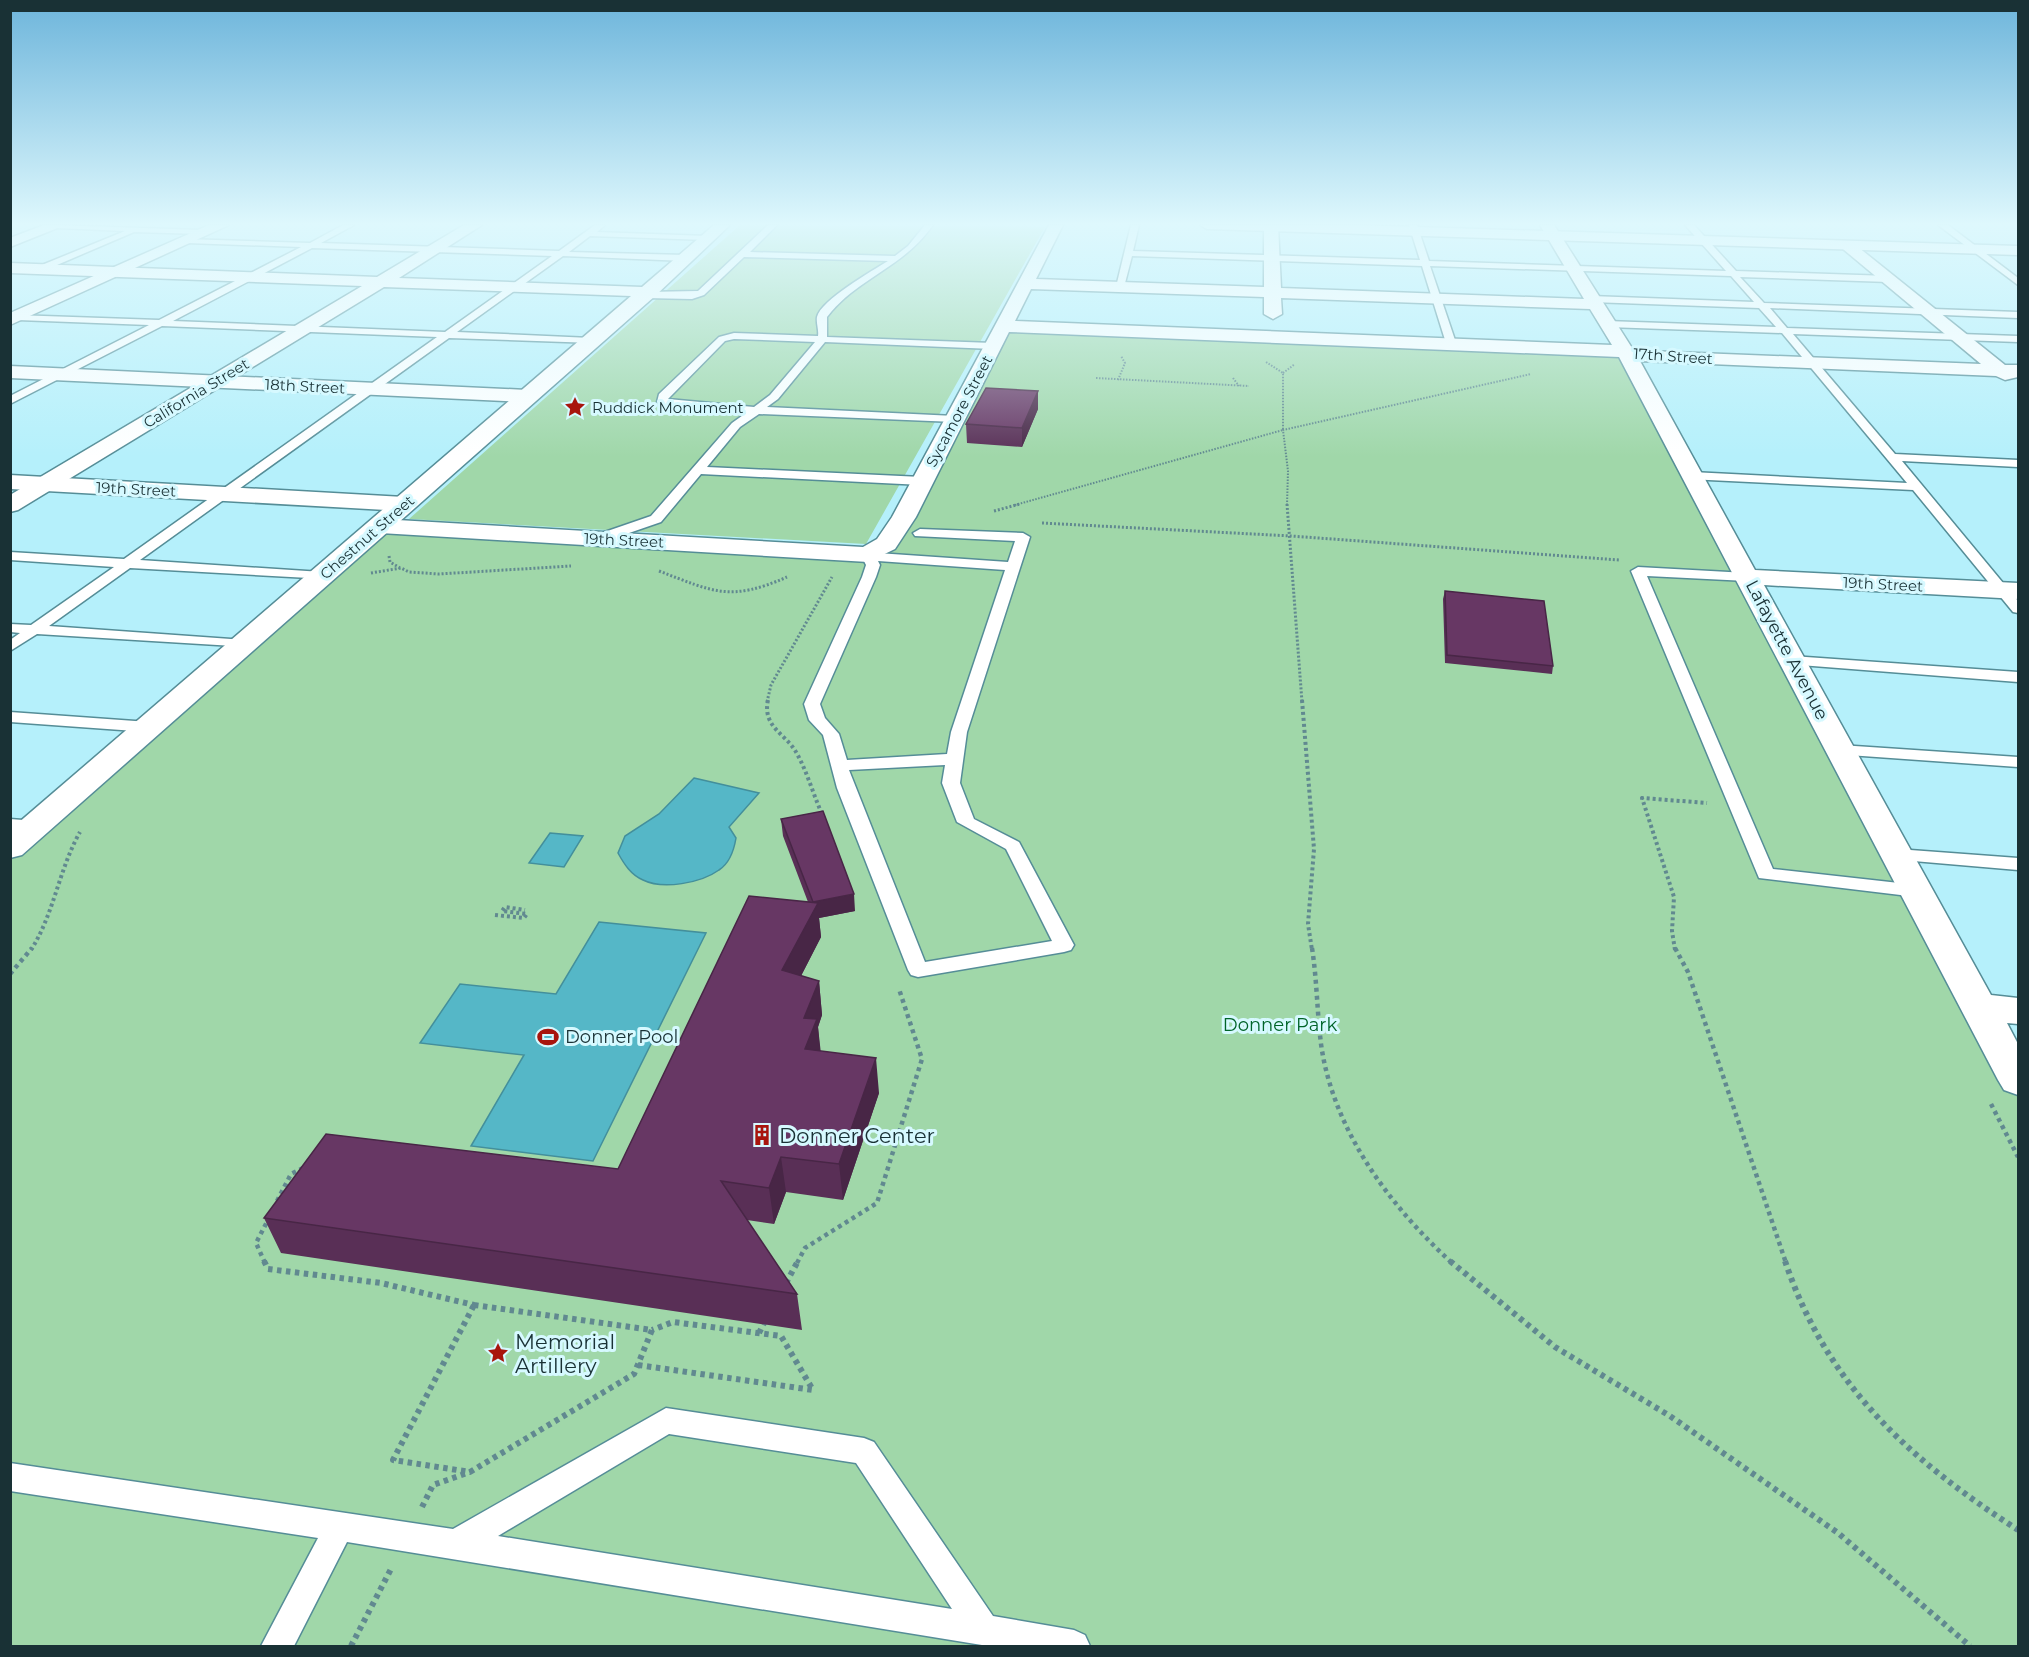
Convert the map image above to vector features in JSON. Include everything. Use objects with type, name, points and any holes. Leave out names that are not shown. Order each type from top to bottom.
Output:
[{"type":"street","points":[[14,319],[51,302]]},
{"type":"street","name":"California Street","points":[[10,505],[347,302]]},
{"type":"street","name":"Chestnut Street","points":[[10,848],[636,302]]},
{"type":"street","name":"Sycamore Street","points":[[857,554],[886,544],[922,481],[1016,302]]},
{"type":"street","points":[[1273,302],[1274,337]]},
{"type":"street","points":[[1500,302],[1598,309]]},
{"type":"street","name":"Lafayette Avenue","points":[[1594,302],[1626,353],[2019,1080]]},
{"type":"street","points":[[1917,302],[1960,337],[2010,371],[2019,386]]},
{"type":"street","name":"17th Street","points":[[1003,326],[1605,349],[1649,357],[2010,371]]},
{"type":"street","name":"18th Street","points":[[10,372],[527,396]]},
{"type":"street","name":"19th Street","points":[[10,482],[404,504]]},
{"type":"street","name":"19th Street","points":[[380,526],[857,554]]},
{"type":"street","name":"19th Street","points":[[1747,576],[2013,597]]},
{"type":"street","points":[[1980,1007],[2019,1011]]},
{"type":"lane","points":[[10,402],[199,302]]},
{"type":"lane","points":[[10,647],[492,302]]},
{"type":"lane","points":[[598,539],[656,519],[736,425],[774,396],[822,339],[822,317],[834,302]]},
{"type":"lane","points":[[1438,302],[1451,344]]},
{"type":"lane","points":[[1759,302],[1814,363],[1917,487],[2013,597]]},
{"type":"lane","points":[[1598,309],[1761,305],[2019,315]]},
{"type":"lane","points":[[1598,309],[1784,330],[2019,339]]},
{"type":"lane","points":[[14,319],[303,328],[591,341]]},
{"type":"lane","points":[[955,419],[754,410],[662,402],[663,396],[722,339],[734,336],[993,346]]},
{"type":"lane","points":[[1892,457],[2019,463]]},
{"type":"lane","points":[[698,470],[922,481]]},
{"type":"lane","points":[[1692,476],[1917,487]]},
{"type":"lane","points":[[656,519],[671,543]]},
{"type":"lane","points":[[857,554],[873,565],[812,704],[817,720],[831,734],[846,788],[918,970],[1064,945],[1012,846],[966,822],[951,783],[959,732],[1023,537],[920,533]]},
{"type":"lane","points":[[857,554],[898,560],[1014,566]]},
{"type":"lane","points":[[10,556],[322,576]]},
{"type":"lane","points":[[1747,576],[1634,566],[1766,874],[1917,891]]},
{"type":"lane","points":[[10,628],[245,644]]},
{"type":"lane","points":[[1792,661],[2019,677]]},
{"type":"lane","points":[[10,717],[149,727]]},
{"type":"lane","points":[[1840,750],[2019,762]]},
{"type":"lane","points":[[840,765],[954,759]]},
{"type":"lane","points":[[10,824],[36,826]]},
{"type":"lane","points":[[1897,855],[2019,864]]},
{"type":"lane","points":[[456,1544],[666,1422],[864,1451],[984,1630]]},
{"type":"lane","points":[[10,1477],[456,1544],[984,1630],[1074,1647]]},
{"type":"lane","points":[[277,1647],[339,1528]]},
{"type":"path","points":[[1116,349],[1125,363],[1118,380]]},
{"type":"path","points":[[1260,358],[1283,373],[1283,430],[1288,471],[1287,502],[1314,849],[1308,924],[1318,986],[1321,1043],[1330,1086],[1352,1139],[1386,1192],[1450,1261],[1555,1347],[1670,1416],[1838,1533],[1970,1647]]},
{"type":"path","points":[[989,513],[1283,430],[1541,372]]},
{"type":"path","points":[[1096,378],[1249,386]]},
{"type":"path","points":[[1233,378],[1239,386]]},
{"type":"path","points":[[1036,523],[1291,536],[1634,566]]},
{"type":"path","points":[[826,821],[795,750],[776,733],[766,708],[771,685],[833,575],[857,554]]},
{"type":"path","points":[[362,575],[400,568],[409,572],[439,574],[578,566]]},
{"type":"path","points":[[655,569],[712,592],[733,595],[759,591],[796,576]]},
{"type":"path","points":[[823,574],[833,575]]},
{"type":"path","points":[[1737,806],[1642,798],[1674,897],[1672,931],[1675,950],[1688,972],[1798,1299],[1829,1358],[1883,1425],[1962,1494],[2019,1530]]},
{"type":"path","points":[[10,974],[21,966],[38,934],[82,830]]},
{"type":"path","points":[[495,915],[524,918],[527,914],[502,911],[505,907],[525,910]]},
{"type":"path","points":[[784,1286],[805,1248],[877,1203],[922,1059],[896,980]]},
{"type":"path","points":[[276,1204],[291,1174],[310,1164]]},
{"type":"path","points":[[271,1214],[256,1243],[268,1269],[381,1283],[474,1305],[652,1330],[673,1322],[781,1336],[813,1390],[638,1365]]},
{"type":"path","points":[[474,1305],[393,1460],[470,1472],[634,1374],[652,1330]]},
{"type":"path","points":[[759,1333],[769,1314]]},
{"type":"green space","points":[[653,302],[1002,302],[866,544],[409,519]]},
{"type":"green space","name":"Donner Park","points":[[1003,326],[1609,355],[1631,363],[2018,1082],[2018,1646],[11,1646],[10,848],[380,526],[846,553],[886,544]]},
{"type":"water","points":[[694,778],[759,793],[729,827],[736,838],[729,860],[711,875],[682,884],[651,883],[639,878],[628,869],[618,853],[625,836],[659,814]]},
{"type":"water","points":[[550,833],[583,836],[564,867],[529,863]]},
{"type":"water","points":[[599,922],[706,933],[593,1161],[471,1146],[524,1055],[420,1043],[460,984],[556,994]]},
{"type":"building","points":[[986,388],[1038,391],[1022,428],[966,424]]},
{"type":"building","points":[[1445,591],[1544,601],[1553,666],[1447,655]]},
{"type":"building","points":[[823,811],[854,894],[813,902],[781,819]]},
{"type":"building","name":"Donner Center","points":[[749,896],[818,903],[782,970],[819,981],[804,1018],[817,1019],[805,1049],[876,1058],[839,1164],[781,1157],[769,1188],[721,1181],[797,1294],[264,1218],[326,1134],[618,1169]]},
{"type":"place","name":"Ruddick Monument","points":[[575,407]]},
{"type":"place","name":"Donner Pool","points":[[548,1037]]},
{"type":"place","name":"Donner Center","points":[[762,1135]]},
{"type":"place","name":"Memorial Artillery","points":[[498,1353]]}]
